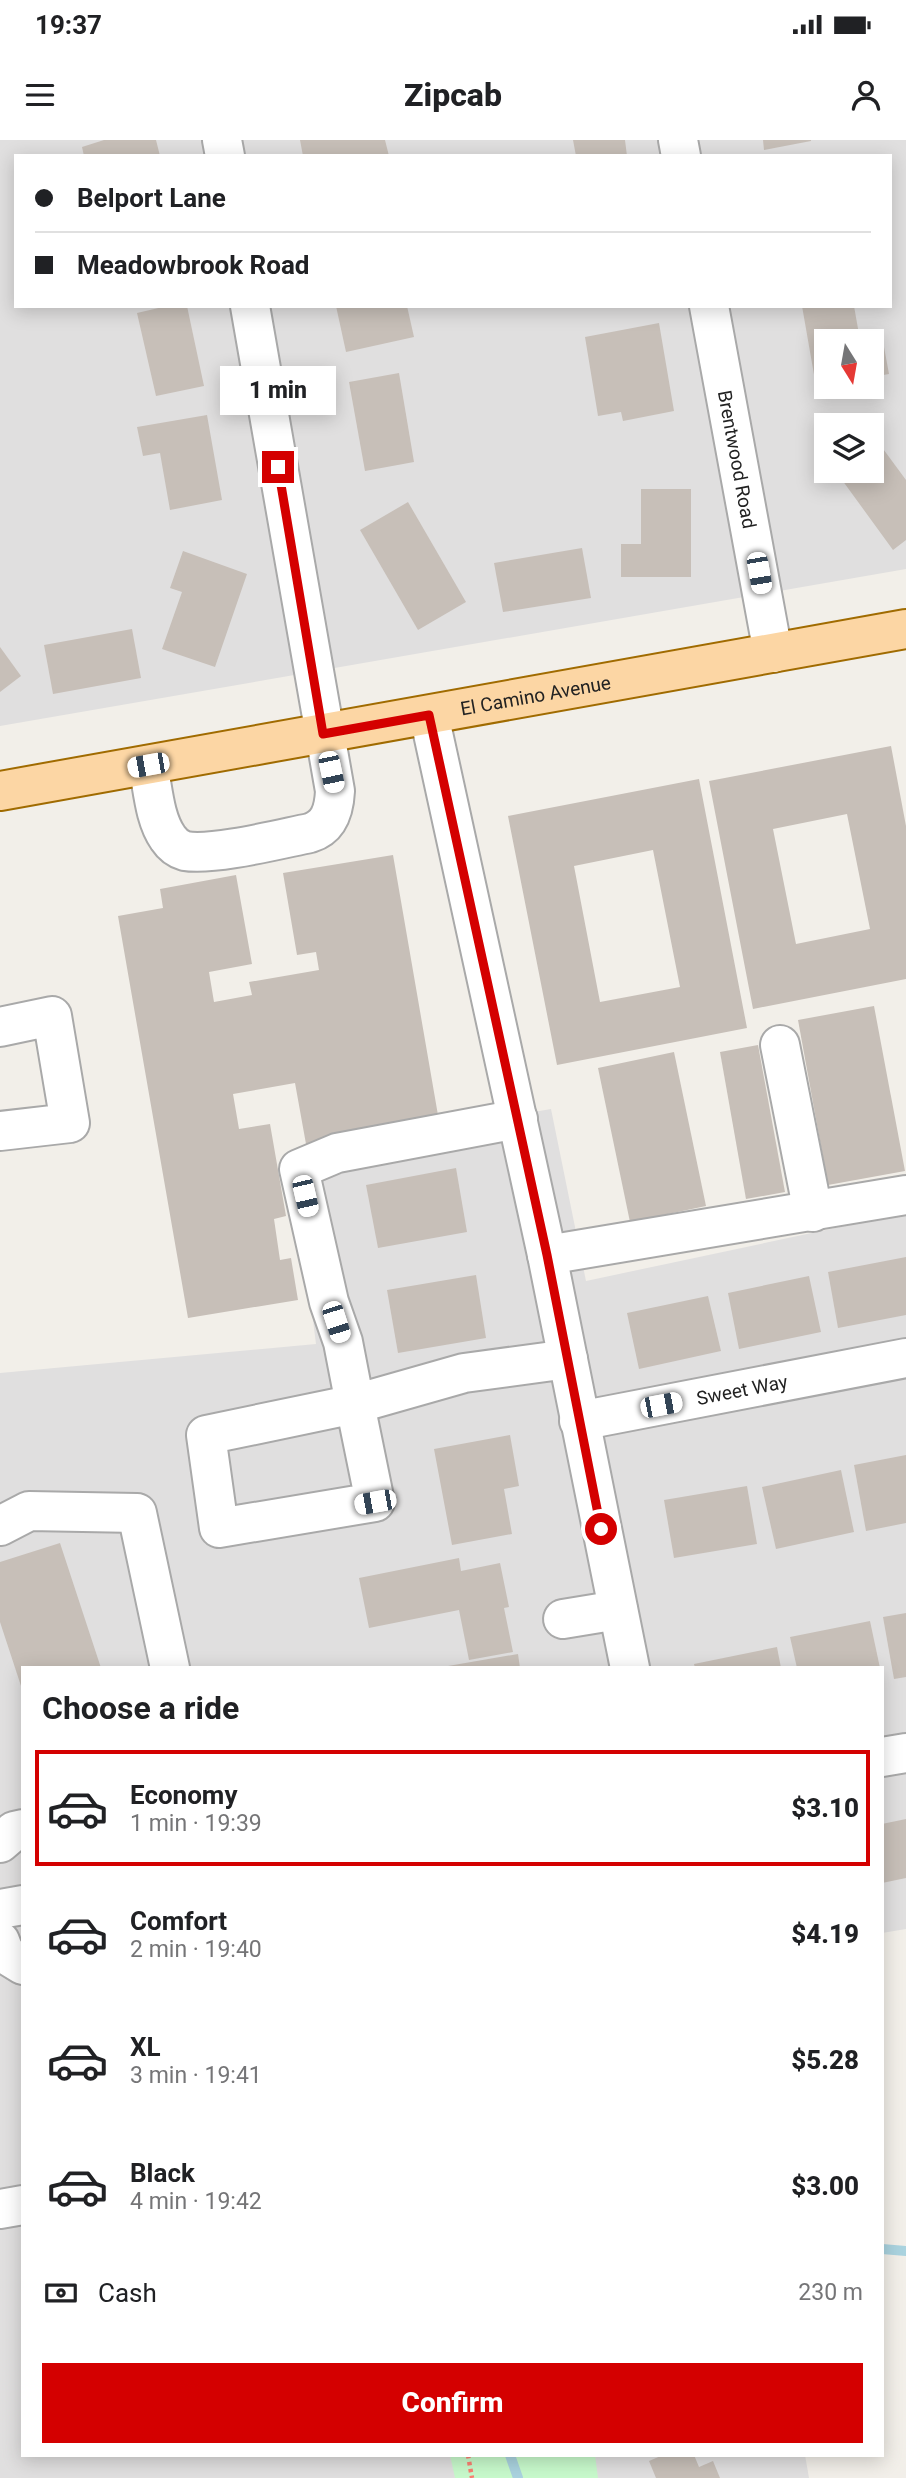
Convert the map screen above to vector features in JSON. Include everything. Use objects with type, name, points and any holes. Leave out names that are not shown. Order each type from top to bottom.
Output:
[{"type":"main road","name":"El Camino Avenue","points":[[0,791],[906,629]]},
{"type":"street","points":[[148,765],[163,829],[167,837],[180,849],[205,851],[318,831],[332,811],[335,792],[250,308]]},
{"type":"street","name":"Brentwood Road","points":[[709,308],[774,653]]},
{"type":"street","points":[[429,715],[547,1255],[630,1666]]},
{"type":"street","points":[[0,1027],[52,1017],[70,1123],[0,1131]]},
{"type":"street","points":[[780,1045],[813,1212]]},
{"type":"street","points":[[518,1119],[337,1153],[299,1169],[329,1302],[343,1342],[355,1404],[375,1502],[219,1528],[206,1435],[355,1404],[464,1373],[568,1359]]},
{"type":"street","points":[[547,1255],[906,1195]]},
{"type":"street","name":"Sweet Way","points":[[579,1421],[906,1358]]},
{"type":"street","points":[[0,1527],[29,1510],[137,1513],[170,1666]]},
{"type":"street","points":[[563,1619],[618,1610]]},
{"type":"street","points":[[884,1757],[906,1753]]},
{"type":"street","points":[[0,1843],[14,1830],[21,1829]]},
{"type":"street","points":[[0,1909],[21,1905]]},
{"type":"street","points":[[0,1941],[5,1954],[21,1964]]},
{"type":"street","points":[[0,2210],[21,2205]]},
{"type":"path","points":[[468,2457],[472,2478]]},
{"type":"shaded area","points":[[0,140],[906,140],[906,569],[0,726]]},
{"type":"shaded area","points":[[551,1109],[586,1281],[906,1213],[906,1929],[884,1933],[884,1666],[21,1666],[21,2457],[805,2457],[809,2478],[0,2478],[0,1373],[316,1344],[292,1154]]},
{"type":"green space","points":[[450,2457],[595,2457],[598,2478],[455,2478]]},
{"type":"building","points":[[104,140],[156,140],[160,154],[84,154],[82,147]]},
{"type":"building","points":[[300,140],[385,140],[388,154],[303,154]]},
{"type":"building","points":[[573,140],[625,140],[627,154],[576,154]]},
{"type":"building","points":[[763,140],[811,140],[811,141],[764,150]]},
{"type":"building","points":[[158,308],[187,308],[204,386],[156,396],[137,313]]},
{"type":"building","points":[[336,308],[407,308],[414,337],[346,352]]},
{"type":"building","points":[[802,308],[854,308],[858,329],[814,329],[814,375]]},
{"type":"building","points":[[659,323],[674,411],[623,421],[621,412],[598,416],[585,337]]},
{"type":"building","points":[[884,347],[889,374],[884,375]]},
{"type":"building","points":[[399,373],[414,462],[365,471],[349,382]]},
{"type":"building","points":[[207,415],[222,500],[170,510],[160,453],[143,456],[137,427]]},
{"type":"building","points":[[884,450],[906,480],[906,540],[893,550],[844,483],[884,483]]},
{"type":"building","points":[[641,489],[691,489],[691,577],[621,577],[621,544],[641,544]]},
{"type":"building","points":[[408,502],[466,602],[418,630],[360,530]]},
{"type":"building","points":[[582,548],[591,598],[503,612],[494,563]]},
{"type":"building","points":[[183,551],[247,574],[215,667],[162,649],[182,592],[170,588]]},
{"type":"building","points":[[132,629],[141,678],[53,694],[44,645]]},
{"type":"building","points":[[0,647],[21,676],[0,692]]},
{"type":"building","points":[[891,746],[906,826],[906,979],[753,1009],[709,781]],"holes":[[[847,814],[870,929],[796,944],[773,829]]]},
{"type":"building","points":[[699,779],[747,1028],[557,1065],[508,816]],"holes":[[[653,850],[680,987],[600,1002],[574,866]]]},
{"type":"building","points":[[393,855],[439,1121],[306,1144],[295,1083],[233,1094],[239,1129],[270,1124],[286,1216],[274,1219],[280,1260],[291,1258],[298,1300],[188,1318],[118,916],[163,908],[160,889],[236,875],[252,964],[209,972],[214,1002],[252,995],[249,982],[319,970],[316,952],[297,955],[283,873]]},
{"type":"building","points":[[874,1006],[905,1171],[828,1185],[798,1020]]},
{"type":"building","points":[[758,1045],[785,1192],[746,1199],[720,1052]]},
{"type":"building","points":[[674,1052],[706,1206],[630,1222],[598,1068]]},
{"type":"building","points":[[456,1168],[467,1232],[378,1248],[366,1185]]},
{"type":"building","points":[[906,1257],[906,1315],[838,1328],[828,1272]]},
{"type":"building","points":[[476,1275],[486,1338],[398,1353],[387,1290]]},
{"type":"building","points":[[809,1276],[821,1332],[739,1349],[728,1293]]},
{"type":"building","points":[[708,1296],[721,1351],[639,1369],[627,1313]]},
{"type":"building","points":[[510,1435],[519,1486],[504,1489],[512,1534],[452,1545],[434,1449]]},
{"type":"building","points":[[906,1455],[906,1523],[866,1531],[854,1465]]},
{"type":"building","points":[[841,1470],[854,1532],[776,1549],[762,1487]]},
{"type":"building","points":[[747,1486],[757,1544],[674,1558],[664,1500]]},
{"type":"building","points":[[60,1543],[100,1666],[21,1666],[21,1686],[0,1622],[0,1562]]},
{"type":"building","points":[[459,1558],[461,1571],[500,1563],[509,1607],[504,1608],[513,1652],[469,1660],[459,1610],[369,1628],[359,1578]]},
{"type":"building","points":[[906,1613],[906,1677],[894,1679],[883,1617]]},
{"type":"building","points":[[870,1621],[880,1666],[797,1666],[790,1637]]},
{"type":"building","points":[[777,1647],[781,1666],[694,1666]]},
{"type":"building","points":[[518,1654],[520,1666],[448,1666]]},
{"type":"building","points":[[906,1819],[906,1878],[884,1883],[884,1824]]},
{"type":"building","points":[[658,2457],[695,2457],[699,2467],[713,2461],[720,2478],[656,2478],[649,2461]]},
{"type":"waterway","points":[[884,2249],[906,2251]]},
{"type":"waterway","points":[[511,2457],[518,2478]]},
{"type":"route","points":[[278,467],[323,734],[429,715],[547,1255],[601,1529]]}]
